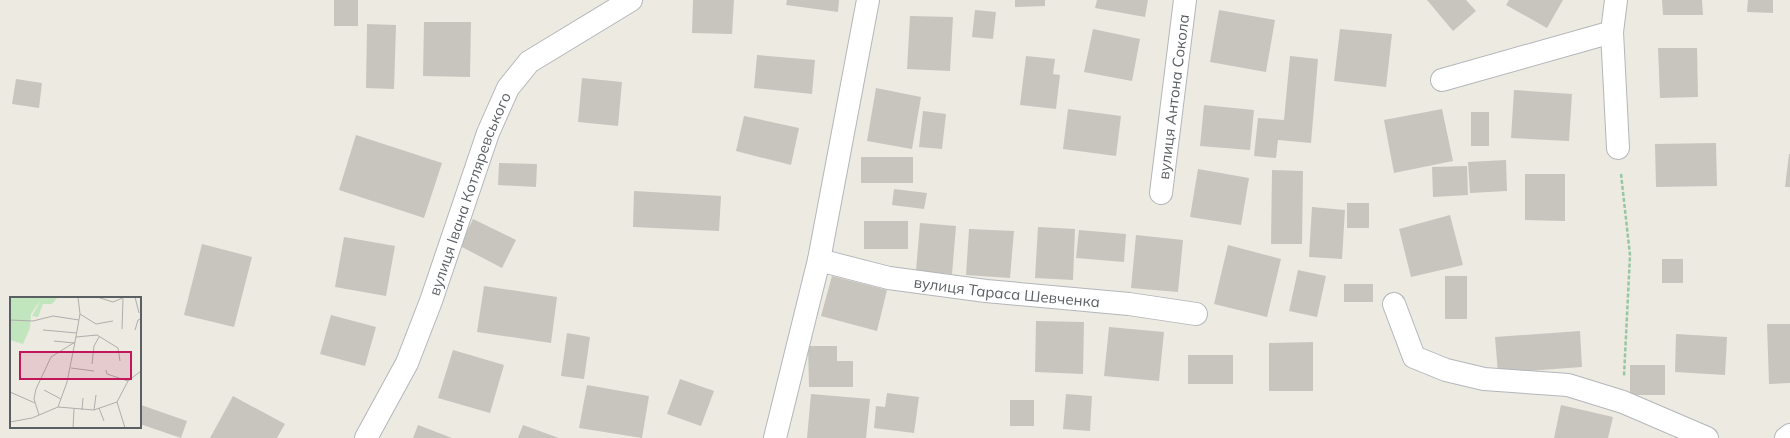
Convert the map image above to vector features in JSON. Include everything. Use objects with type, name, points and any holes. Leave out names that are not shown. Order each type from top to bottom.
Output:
[{"type":"street","name":"вулиця Івана Котляревського","points":[[366,438],[407,363],[431,301],[488,133],[508,88],[529,62],[631,0]]},
{"type":"street","points":[[775,438],[818,260],[868,0]]},
{"type":"street","name":"вулиця Антона Сокола","points":[[1161,193],[1185,0]]},
{"type":"street","points":[[1616,0],[1612,32],[1618,148]]},
{"type":"street","points":[[1442,80],[1612,32]]},
{"type":"street","name":"вулиця Тараса Шевченка","points":[[818,260],[889,278],[986,291],[1129,304],[1196,314]]},
{"type":"street","points":[[1394,304],[1414,357],[1446,370],[1484,379],[1568,385],[1623,402],[1707,438]]},
{"type":"street","points":[[1786,438],[1790,435]]},
{"type":"path","points":[[1618,148],[1630,255],[1623,402]]},
{"type":"building","points":[[334,0],[358,0],[358,26],[334,26]]},
{"type":"building","points":[[693,0],[734,0],[732,34],[692,33]]},
{"type":"building","points":[[787,0],[839,0],[838,12],[786,5]]},
{"type":"building","points":[[1015,0],[1045,0],[1045,6],[1015,7]]},
{"type":"building","points":[[1097,0],[1148,0],[1145,17],[1095,8]]},
{"type":"building","points":[[1427,0],[1466,0],[1476,11],[1453,31]]},
{"type":"building","points":[[1509,0],[1563,0],[1547,28],[1506,5]]},
{"type":"building","points":[[1662,0],[1702,0],[1703,15],[1663,15]]},
{"type":"building","points":[[1748,0],[1773,0],[1773,13],[1747,12]]},
{"type":"building","points":[[975,10],[996,12],[993,39],[972,37]]},
{"type":"building","points":[[1219,10],[1275,20],[1266,72],[1210,62]]},
{"type":"building","points":[[910,16],[953,17],[950,71],[907,69]]},
{"type":"building","points":[[424,22],[471,22],[470,77],[423,76]]},
{"type":"building","points":[[367,24],[396,25],[394,89],[366,88]]},
{"type":"building","points":[[1093,29],[1140,39],[1132,81],[1084,72]]},
{"type":"building","points":[[1340,29],[1392,34],[1386,87],[1334,81]]},
{"type":"building","points":[[1658,48],[1697,48],[1698,97],[1660,98]]},
{"type":"building","points":[[757,55],[815,60],[812,94],[754,88]]},
{"type":"building","points":[[1026,56],[1055,59],[1053,74],[1060,75],[1056,109],[1020,105]]},
{"type":"building","points":[[1290,56],[1318,59],[1311,143],[1278,140],[1276,158],[1254,156],[1258,118],[1284,120]]},
{"type":"building","points":[[582,78],[622,82],[618,126],[578,122]]},
{"type":"building","points":[[16,79],[42,83],[39,108],[12,104]]},
{"type":"building","points":[[876,88],[921,97],[912,149],[867,141]]},
{"type":"building","points":[[1514,90],[1572,94],[1569,141],[1511,138]]},
{"type":"building","points":[[1204,105],[1254,110],[1250,150],[1200,146]]},
{"type":"building","points":[[1068,109],[1121,116],[1116,156],[1063,149]]},
{"type":"building","points":[[1442,109],[1453,161],[1394,173],[1384,120]]},
{"type":"building","points":[[923,111],[946,114],[942,149],[919,147]]},
{"type":"building","points":[[1471,112],[1489,112],[1489,146],[1471,146]]},
{"type":"building","points":[[744,116],[799,128],[791,165],[736,151]]},
{"type":"building","points":[[356,135],[442,163],[424,218],[339,190]]},
{"type":"building","points":[[1716,143],[1717,186],[1656,187],[1655,144]]},
{"type":"building","points":[[1789,154],[1790,187],[1785,187]]},
{"type":"building","points":[[861,157],[913,157],[913,183],[861,183]]},
{"type":"building","points":[[1506,160],[1507,191],[1470,193],[1468,162]]},
{"type":"building","points":[[499,163],[537,164],[536,187],[498,185]]},
{"type":"building","points":[[1467,166],[1468,195],[1433,197],[1432,167]]},
{"type":"building","points":[[1198,169],[1249,178],[1241,225],[1190,217]]},
{"type":"building","points":[[1272,170],[1303,171],[1302,244],[1271,244]]},
{"type":"building","points":[[1525,174],[1565,174],[1565,221],[1525,220]]},
{"type":"building","points":[[894,189],[927,193],[924,209],[892,205]]},
{"type":"building","points":[[634,191],[721,196],[719,231],[633,227]]},
{"type":"building","points":[[1347,203],[1369,203],[1369,228],[1347,228]]},
{"type":"building","points":[[1312,207],[1345,210],[1342,259],[1309,257]]},
{"type":"building","points":[[1450,215],[1463,265],[1411,277],[1399,229]]},
{"type":"building","points":[[473,219],[516,240],[502,268],[460,246]]},
{"type":"building","points":[[864,221],[908,221],[908,249],[864,249]]},
{"type":"building","points":[[920,223],[956,226],[952,274],[916,271]]},
{"type":"building","points":[[1038,227],[1075,229],[1073,280],[1035,278]]},
{"type":"building","points":[[969,229],[1014,231],[1010,278],[966,275]]},
{"type":"building","points":[[1079,230],[1126,234],[1124,262],[1076,258]]},
{"type":"building","points":[[1136,235],[1183,240],[1178,292],[1131,288]]},
{"type":"building","points":[[344,237],[395,246],[386,296],[335,287]]},
{"type":"building","points":[[202,244],[252,257],[234,327],[184,315]]},
{"type":"building","points":[[1228,245],[1281,259],[1267,317],[1214,304]]},
{"type":"building","points":[[1662,259],[1683,259],[1683,283],[1662,283]]},
{"type":"building","points":[[1298,270],[1326,276],[1317,317],[1289,311]]},
{"type":"building","points":[[832,276],[887,290],[877,331],[821,316]]},
{"type":"building","points":[[1445,276],[1467,276],[1467,319],[1445,319]]},
{"type":"building","points":[[1344,284],[1373,284],[1373,302],[1344,302]]},
{"type":"building","points":[[484,286],[557,297],[551,343],[477,332]]},
{"type":"building","points":[[331,315],[376,327],[365,366],[320,354]]},
{"type":"building","points":[[1036,321],[1084,322],[1083,374],[1035,372]]},
{"type":"building","points":[[1767,324],[1790,324],[1790,383],[1769,384]]},
{"type":"building","points":[[1109,327],[1164,332],[1159,381],[1104,376]]},
{"type":"building","points":[[1580,331],[1582,367],[1498,373],[1495,337]]},
{"type":"building","points":[[567,333],[590,337],[584,379],[561,376]]},
{"type":"building","points":[[1676,334],[1727,337],[1725,375],[1675,372]]},
{"type":"building","points":[[1313,342],[1313,391],[1269,391],[1269,343]]},
{"type":"building","points":[[808,346],[837,346],[837,361],[853,361],[853,387],[809,387]]},
{"type":"building","points":[[453,350],[504,365],[490,413],[438,398]]},
{"type":"building","points":[[1188,355],[1233,355],[1233,384],[1188,384]]},
{"type":"building","points":[[1630,365],[1665,365],[1665,395],[1630,395]]},
{"type":"building","points":[[680,379],[714,391],[701,426],[667,414]]},
{"type":"building","points":[[587,385],[649,396],[642,438],[579,428]]},
{"type":"building","points":[[887,393],[919,397],[914,433],[874,428],[876,406],[885,407]]},
{"type":"building","points":[[811,394],[870,399],[866,438],[807,438]]},
{"type":"building","points":[[1066,394],[1092,396],[1090,431],[1063,429]]},
{"type":"building","points":[[233,396],[285,424],[277,438],[210,438]]},
{"type":"building","points":[[1010,400],[1034,400],[1034,426],[1010,426]]},
{"type":"building","points":[[141,405],[187,421],[181,438],[141,424]]},
{"type":"building","points":[[1561,405],[1613,417],[1608,438],[1554,438]]},
{"type":"building","points":[[418,425],[452,438],[413,438]]},
{"type":"building","points":[[523,425],[559,438],[518,438]]}]
